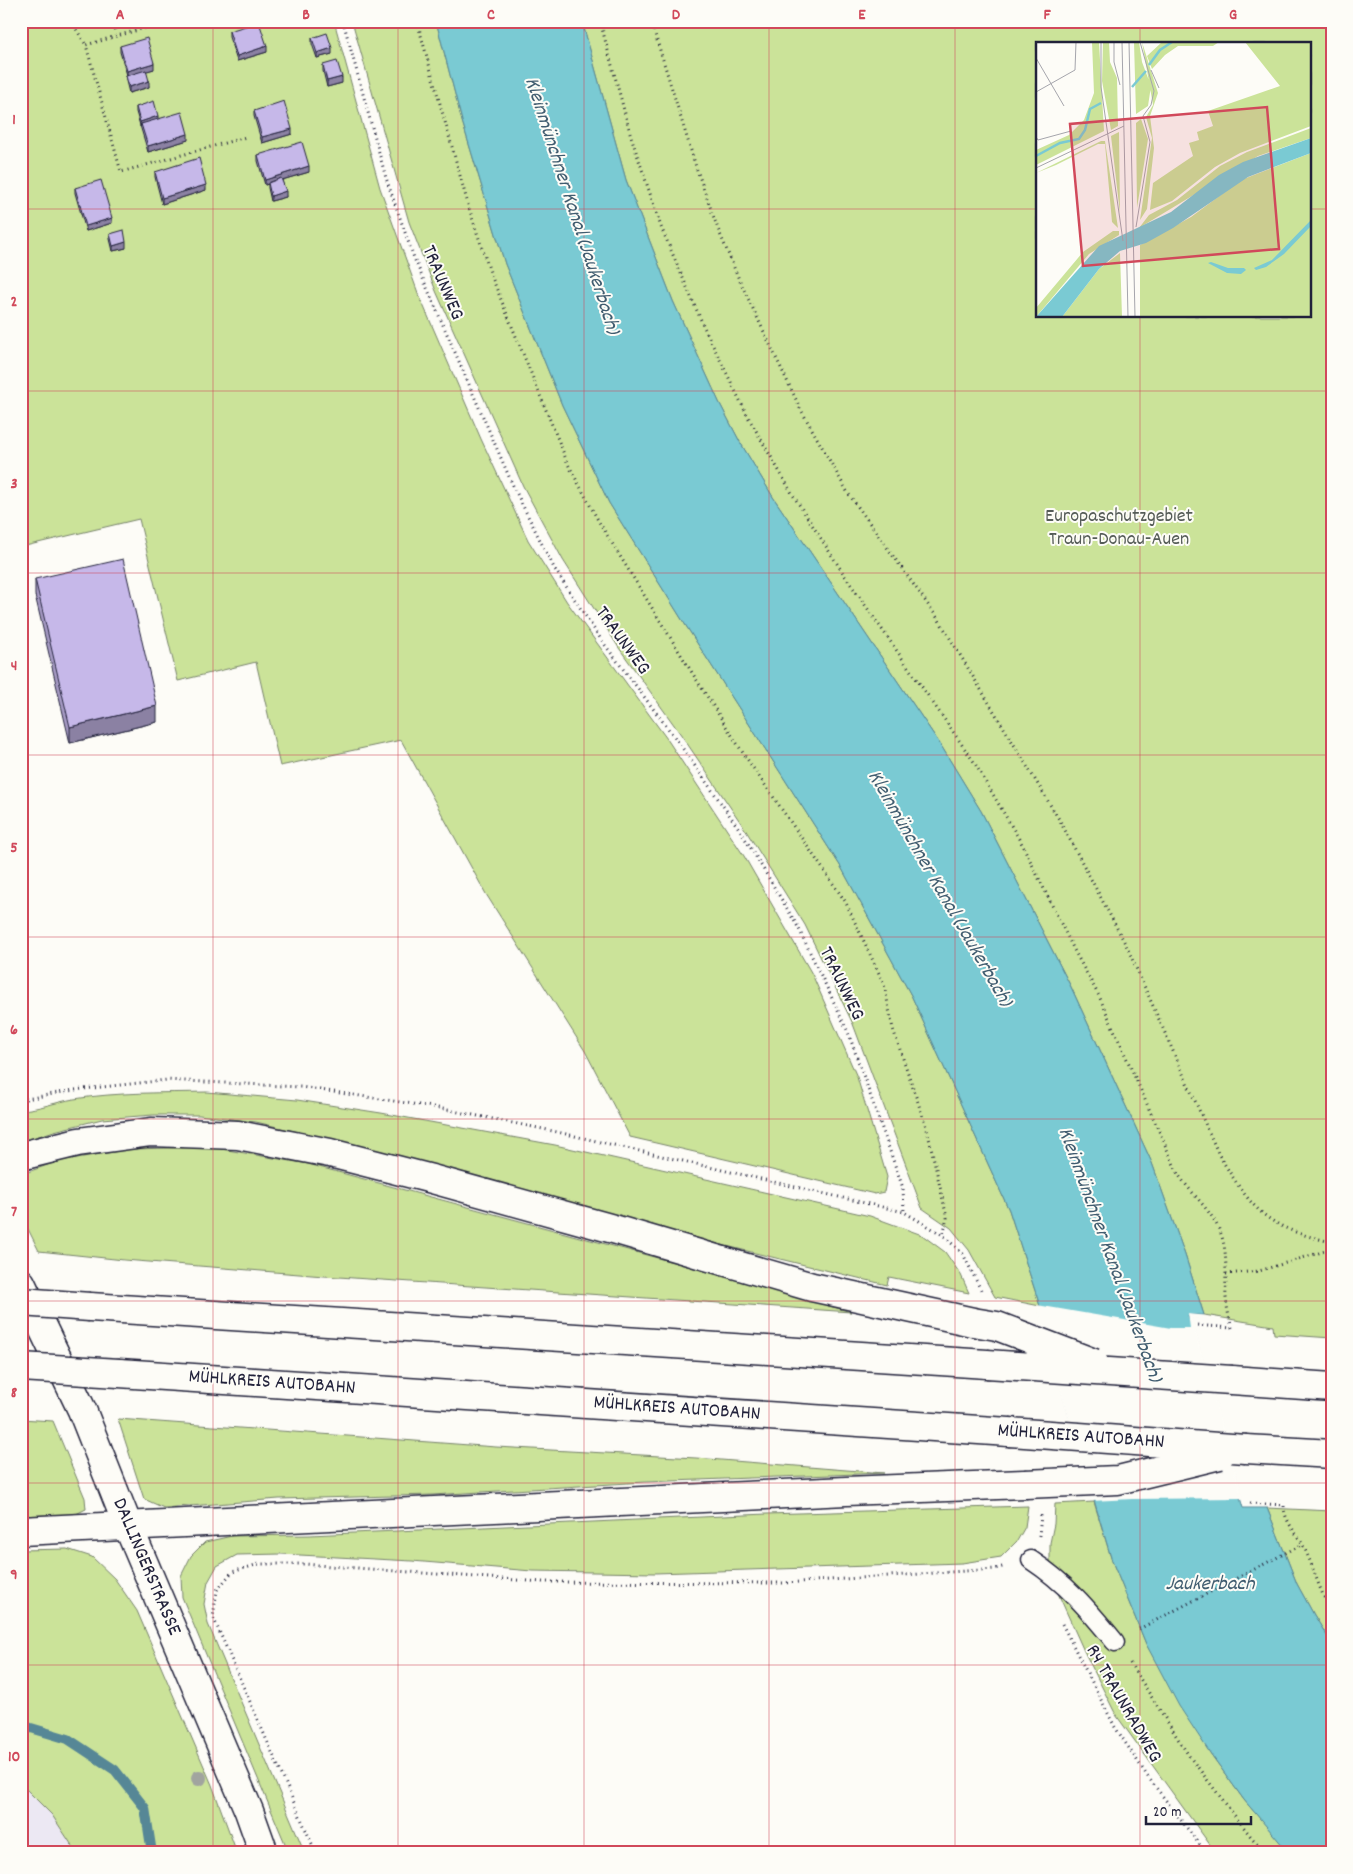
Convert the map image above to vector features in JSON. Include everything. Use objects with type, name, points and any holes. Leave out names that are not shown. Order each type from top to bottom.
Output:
[{"type":"main road","points":[[21,1156],[78,1142],[151,1132],[238,1135],[330,1153],[627,1232],[812,1286],[998,1326],[1121,1373]]},
{"type":"main road","name":"DALLINGERSTRASSE","points":[[21,1283],[82,1410],[128,1526],[249,1811],[264,1853]]},
{"type":"main road","points":[[21,1302],[1332,1387]]},
{"type":"main road","name":"MÜHLKREIS AUTOBAHN","points":[[21,1367],[1332,1454]]},
{"type":"main road","points":[[21,1531],[836,1491],[1118,1480],[1249,1448]]},
{"type":"lane","points":[[1031,1560],[1066,1586],[1092,1613],[1115,1642]]},
{"type":"path","points":[[72,21],[86,45],[121,172],[246,137]]},
{"type":"path","points":[[86,45],[169,21]]},
{"type":"path","name":"TRAUNWEG","points":[[343,21],[386,178],[414,258],[514,488],[554,568],[602,641],[676,738],[740,830],[798,928],[848,1032],[903,1188],[904,1212]]},
{"type":"path","points":[[21,1100],[74,1090],[168,1080],[301,1087],[432,1107],[553,1131],[904,1212],[943,1235],[947,1218],[926,1129],[893,1029],[884,984],[845,901],[745,756],[696,680],[599,522],[568,464],[491,275],[466,199],[417,21]]},
{"type":"path","points":[[600,21],[631,136],[661,227],[704,327],[747,415],[793,495],[845,576],[974,762],[1022,844],[1099,996],[1178,1174],[1205,1208],[1222,1236],[1226,1274],[1226,1298],[1232,1328],[1196,1325]]},
{"type":"path","points":[[651,21],[697,170],[718,229],[738,277],[800,408],[848,493],[940,620],[1060,821],[1126,945],[1215,1146],[1237,1184],[1249,1201],[1262,1214],[1278,1225],[1302,1235],[1332,1242]]},
{"type":"path","points":[[1226,1274],[1259,1271],[1332,1249]]},
{"type":"path","points":[[1250,1503],[1284,1505],[1284,1513],[1291,1528],[1303,1544],[1318,1585],[1332,1612]]},
{"type":"path","points":[[1132,1632],[1303,1544]]},
{"type":"path","points":[[316,1853],[213,1617],[217,1590],[232,1572],[260,1564],[304,1564],[542,1582],[784,1583],[995,1569],[1031,1560]]},
{"type":"path","name":"R4 TRAUNRADWEG","points":[[1058,1616],[1115,1727],[1148,1777],[1206,1853]]},
{"type":"path","points":[[1143,1682],[1189,1756],[1252,1838],[1267,1853]]},
{"type":"shaded area","points":[[21,1784],[52,1815],[77,1853],[21,1853]]},
{"type":"green space","points":[[21,21],[334,21],[380,188],[418,293],[481,439],[528,540],[567,602],[667,739],[744,856],[812,974],[857,1077],[887,1177],[884,1192],[875,1194],[630,1137],[585,1051],[486,894],[401,740],[280,766],[256,662],[178,681],[139,519],[21,547]]},
{"type":"green space","points":[[352,21],[436,21],[462,121],[505,264],[562,405],[609,503],[841,867],[912,997],[1009,1210],[1040,1306],[995,1297],[969,1250],[951,1228],[922,1208],[853,1024],[805,925],[743,826],[619,648],[563,560],[523,486],[436,291],[409,222]]},
{"type":"green space","name":"Europaschutzgebiet Traun-Donau-Auen","points":[[582,21],[1332,21],[1332,1338],[1274,1334],[1273,1326],[1204,1315],[1152,1163],[1071,987],[981,811],[940,744],[773,497],[740,442],[719,402],[673,301],[626,180]]},
{"type":"green space","points":[[207,1092],[297,1100],[381,1113],[555,1145],[870,1216],[922,1235],[945,1252],[961,1275],[969,1293],[889,1277],[887,1285],[714,1243],[404,1157],[256,1122],[199,1115],[153,1115],[102,1119],[54,1131],[21,1142],[21,1110],[74,1099],[107,1095]]},
{"type":"green space","points":[[210,1147],[308,1164],[851,1312],[324,1276],[124,1260],[39,1251],[21,1215],[22,1174],[59,1161],[131,1149]]},
{"type":"green space","points":[[21,1419],[53,1421],[85,1498],[86,1509],[76,1514],[21,1516]]},
{"type":"green space","points":[[118,1419],[496,1447],[696,1458],[884,1473],[645,1482],[432,1495],[279,1499],[164,1508],[144,1499]]},
{"type":"green space","points":[[1094,1502],[1112,1561],[1146,1644],[1210,1753],[1244,1800],[1290,1853],[1216,1853],[1116,1715],[1057,1591],[1050,1560],[1050,1543],[1054,1524],[1055,1504]]},
{"type":"green space","points":[[1028,1506],[1025,1527],[1017,1541],[1001,1557],[962,1563],[655,1573],[532,1571],[412,1561],[281,1554],[237,1555],[217,1566],[208,1582],[204,1604],[208,1624],[305,1853],[289,1853],[182,1597],[181,1576],[191,1556],[205,1542],[232,1536],[310,1535],[767,1514]]},
{"type":"green space","points":[[1267,1508],[1332,1511],[1332,1644],[1297,1584]]},
{"type":"green space","points":[[67,1549],[92,1557],[115,1579],[137,1611],[212,1785],[237,1853],[77,1853],[52,1815],[21,1784],[21,1550]]},
{"type":"water","name":"Jaukerbach","points":[[436,21],[582,21],[626,180],[673,301],[719,402],[740,442],[773,497],[940,744],[981,811],[1071,987],[1152,1163],[1185,1255],[1204,1315],[1188,1315],[1243,1508],[1267,1508],[1297,1584],[1332,1644],[1332,1853],[1290,1853],[1284,1847],[1244,1800],[1210,1753],[1179,1706],[1146,1644],[1112,1561],[1068,1412],[1040,1306],[1009,1210],[912,997],[841,867],[609,503],[562,405],[505,264],[462,121]]},
{"type":"pier","points":[[1037,1305],[1171,1328],[1190,1328],[1188,1314],[1207,1316],[1204,1318],[1191,1317],[1243,1498],[1092,1501]]},
{"type":"building","points":[[259,22],[267,46],[237,56],[229,31]]},
{"type":"building","points":[[327,33],[332,48],[317,53],[312,38]]},
{"type":"building","points":[[147,38],[154,63],[127,71],[120,46]]},
{"type":"building","points":[[337,61],[342,77],[327,81],[323,65]]},
{"type":"building","points":[[146,70],[149,81],[129,87],[126,76]]},
{"type":"building","points":[[154,101],[158,116],[140,122],[136,107]]},
{"type":"building","points":[[284,101],[292,129],[262,137],[254,111]]},
{"type":"building","points":[[182,112],[188,134],[148,146],[141,124]]},
{"type":"building","points":[[302,142],[309,166],[265,180],[258,155]]},
{"type":"building","points":[[199,158],[206,185],[162,198],[155,172]]},
{"type":"building","points":[[281,178],[286,191],[271,196],[268,183]]},
{"type":"building","points":[[101,180],[112,218],[86,226],[75,188]]},
{"type":"building","points":[[124,230],[126,242],[113,246],[110,234]]},
{"type":"building","points":[[123,559],[157,706],[70,727],[35,579]]},
{"type":"waterway","points":[[21,1725],[68,1739],[115,1770],[145,1808],[152,1853]]},
{"type":"water label","name":"Kleinmünchner Kanal (Jaukerbach)","points":[[571,206]]},
{"type":"water label","name":"Kleinmünchner Kanal (Jaukerbach)","points":[[939,889]]},
{"type":"water label","name":"Kleinmünchner Kanal (Jaukerbach)","points":[[1109,1255]]}]
